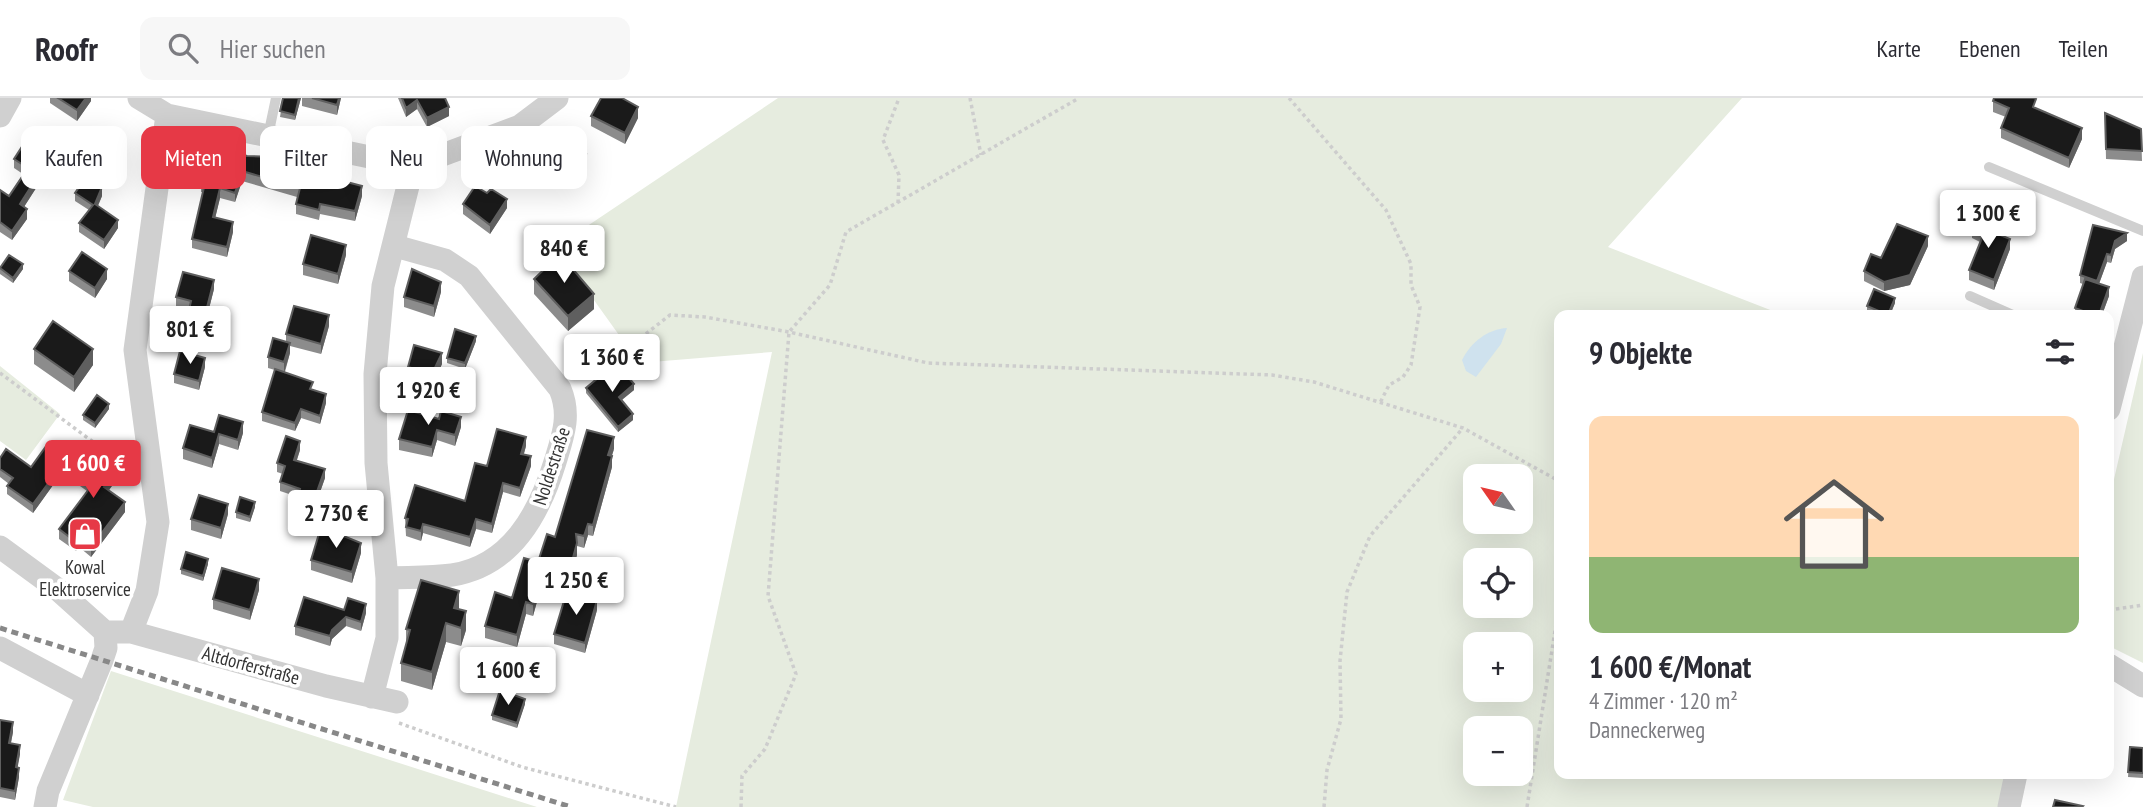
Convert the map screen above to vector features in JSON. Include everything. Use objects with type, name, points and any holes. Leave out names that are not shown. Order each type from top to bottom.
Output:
[{"type":"street","points":[[0,116],[10,98]]},
{"type":"street","points":[[139,98],[167,115],[260,134]]},
{"type":"street","points":[[447,153],[520,126],[557,98]]},
{"type":"street","points":[[131,632],[154,562],[158,522],[135,351],[167,115]]},
{"type":"street","points":[[372,697],[387,638],[387,578],[376,463],[374,404],[383,286],[408,189]]},
{"type":"street","points":[[395,246],[445,260],[468,276],[560,389]]},
{"type":"street","points":[[2114,359],[2143,278]]},
{"type":"street","name":"Noldestraße","points":[[387,578],[453,575],[480,567],[505,550],[526,530],[542,502],[564,432],[566,404],[560,389]]},
{"type":"street","points":[[0,547],[56,588],[105,632],[106,648],[48,790],[45,807]]},
{"type":"street","name":"Altdorferstraße","points":[[105,632],[131,632],[372,697],[395,712]]},
{"type":"street","points":[[0,648],[88,695]]},
{"type":"street","points":[[2114,668],[2143,686]]},
{"type":"street","points":[[2009,807],[2015,779]]},
{"type":"lane","points":[[270,126],[276,98]]},
{"type":"lane","points":[[1989,167],[2143,231]]},
{"type":"lane","points":[[1970,296],[2002,310]]},
{"type":"path","points":[[898,202],[899,175],[883,140],[899,98]]},
{"type":"path","points":[[970,98],[981,155]]},
{"type":"path","points":[[741,807],[742,776],[765,749],[796,674],[768,596],[789,332],[830,285],[846,232],[1079,98]]},
{"type":"path","points":[[1289,98],[1386,210],[1411,264],[1411,285],[1420,307],[1411,365],[1403,377],[1389,385],[1380,403]]},
{"type":"path","points":[[560,389],[571,379],[634,344],[670,315],[705,317],[928,362],[1272,375],[1314,382],[1463,428],[1554,478]]},
{"type":"path","points":[[0,373],[142,478],[151,478]]},
{"type":"path","points":[[1324,807],[1327,770],[1341,719],[1340,661],[1347,592],[1370,536],[1463,428]]},
{"type":"path","points":[[2114,609],[2143,605]]},
{"type":"path","points":[[1527,807],[1554,637]]},
{"type":"path","points":[[395,712],[522,767],[676,807]]},
{"type":"shaded area","points":[[778,98],[1742,98],[1608,247],[1770,310],[1554,310],[1554,779],[2025,779],[2020,807],[676,807],[772,352],[639,363],[556,247]]},
{"type":"shaded area","points":[[2143,353],[2143,663],[2114,648],[2114,479]]},
{"type":"shaded area","points":[[0,366],[60,414],[26,460],[0,441]]},
{"type":"shaded area","points":[[111,671],[537,807],[93,807],[63,800]]},
{"type":"water","points":[[1507,328],[1501,344],[1476,377],[1466,371],[1462,360],[1475,342],[1493,331]]},
{"type":"building","points":[[58,98],[86,98],[77,110]]},
{"type":"building","points":[[283,98],[299,98],[295,115],[280,111]]},
{"type":"building","points":[[312,98],[339,98],[337,105]]},
{"type":"building","points":[[402,98],[445,98],[449,107],[427,118],[417,100],[406,108]]},
{"type":"building","points":[[601,98],[622,98],[638,107],[625,133],[591,116]]},
{"type":"building","points":[[1994,98],[2034,98],[2033,107],[2082,128],[2069,158],[2001,128],[2009,108],[1993,101]]},
{"type":"building","points":[[2105,113],[2141,129],[2142,151],[2106,149]]},
{"type":"building","points":[[21,148],[21,164],[14,159]]},
{"type":"building","points":[[246,156],[260,156],[260,176],[246,172]]},
{"type":"building","points":[[21,178],[21,189],[30,189],[20,204],[27,209],[12,231],[0,222],[0,190],[9,196]]},
{"type":"building","points":[[352,183],[362,186],[355,211],[320,204],[319,210],[296,204],[300,189],[352,189]]},
{"type":"building","points":[[78,189],[101,189],[95,204],[118,220],[104,240],[79,223],[93,205],[75,193]]},
{"type":"building","points":[[204,189],[220,189],[213,217],[233,222],[227,247],[192,239]]},
{"type":"building","points":[[473,189],[487,193],[491,189],[507,199],[490,225],[463,204]]},
{"type":"building","points":[[1978,214],[1992,220],[1988,230],[2010,239],[1994,280],[1969,270],[1984,233],[1972,229]]},
{"type":"building","points":[[1897,224],[1928,236],[1910,275],[1884,282],[1864,271],[1871,254],[1881,258]]},
{"type":"building","points":[[2093,225],[2127,233],[2115,241],[2097,281],[2080,275]]},
{"type":"building","points":[[311,235],[346,245],[338,274],[303,264]]},
{"type":"building","points":[[82,252],[107,269],[95,288],[69,271]]},
{"type":"building","points":[[560,254],[594,294],[568,316],[534,279]]},
{"type":"building","points":[[9,255],[23,264],[13,278],[0,268]]},
{"type":"building","points":[[412,269],[441,282],[434,306],[404,297]]},
{"type":"building","points":[[183,272],[214,280],[203,323],[187,319],[191,301],[176,297]]},
{"type":"building","points":[[2085,279],[2109,287],[2101,310],[2075,308]]},
{"type":"building","points":[[1874,289],[1895,298],[1890,310],[1876,310],[1867,306]]},
{"type":"building","points":[[294,306],[329,315],[321,344],[286,334]]},
{"type":"building","points":[[53,321],[93,349],[74,377],[34,349]]},
{"type":"building","points":[[455,329],[476,336],[465,363],[447,358]]},
{"type":"building","points":[[273,338],[290,343],[284,362],[268,357]]},
{"type":"building","points":[[414,345],[442,353],[432,374],[408,367]]},
{"type":"building","points":[[180,351],[205,358],[199,381],[174,374]]},
{"type":"building","points":[[616,363],[634,384],[619,397],[633,414],[618,427],[586,388]]},
{"type":"building","points":[[275,369],[313,382],[310,389],[326,394],[320,416],[301,409],[295,423],[262,412]]},
{"type":"building","points":[[97,395],[109,404],[95,423],[83,415]]},
{"type":"building","points":[[408,410],[439,419],[441,411],[461,417],[455,435],[437,430],[432,447],[399,439]]},
{"type":"building","points":[[219,415],[243,422],[238,440],[219,434],[212,458],[183,448],[190,425],[214,432]]},
{"type":"building","points":[[497,429],[526,437],[521,454],[531,456],[520,488],[503,483],[492,524],[476,519],[470,537],[423,524],[421,531],[406,527],[408,519],[405,518],[415,485],[465,501],[475,463],[487,466]]},
{"type":"building","points":[[587,430],[614,437],[608,455],[612,456],[593,525],[588,524],[584,536],[576,534],[577,543],[568,576],[543,569],[533,604],[526,602],[517,635],[485,626],[495,592],[512,598],[524,558],[538,562],[547,534],[555,537]]},
{"type":"building","points":[[286,436],[300,441],[294,460],[325,469],[314,500],[298,496],[300,489],[280,482],[285,466],[277,463]]},
{"type":"building","points":[[47,445],[66,459],[33,504],[7,486],[13,478],[0,469],[0,458],[6,449],[31,467]]},
{"type":"building","points":[[92,446],[119,466],[104,487],[125,502],[91,547],[79,538],[76,542],[59,529],[92,485],[73,471]]},
{"type":"building","points":[[199,495],[228,504],[221,528],[191,519]]},
{"type":"building","points":[[240,497],[255,502],[250,517],[236,512]]},
{"type":"building","points":[[321,527],[361,543],[352,572],[311,560]]},
{"type":"building","points":[[186,552],[208,559],[203,576],[181,569]]},
{"type":"building","points":[[222,568],[259,579],[250,610],[213,599]]},
{"type":"building","points":[[421,580],[459,591],[454,608],[466,611],[461,628],[446,623],[432,672],[401,663],[410,630],[406,629]]},
{"type":"building","points":[[567,591],[597,600],[585,643],[554,634]]},
{"type":"building","points":[[304,597],[344,610],[348,598],[366,604],[361,622],[346,617],[332,630],[330,636],[295,626]]},
{"type":"building","points":[[500,690],[525,699],[517,723],[492,715]]},
{"type":"building","points":[[0,720],[13,722],[9,743],[20,745],[15,791],[0,788]]},
{"type":"building","points":[[2130,747],[2143,748],[2143,773],[2128,772]]},
{"type":"building","points":[[2055,800],[2083,806],[2053,807]]},
{"type":"railway","points":[[0,628],[571,807]]},
{"type":"place","name":"Kowal Elektroservice","points":[[85,534]]}]
